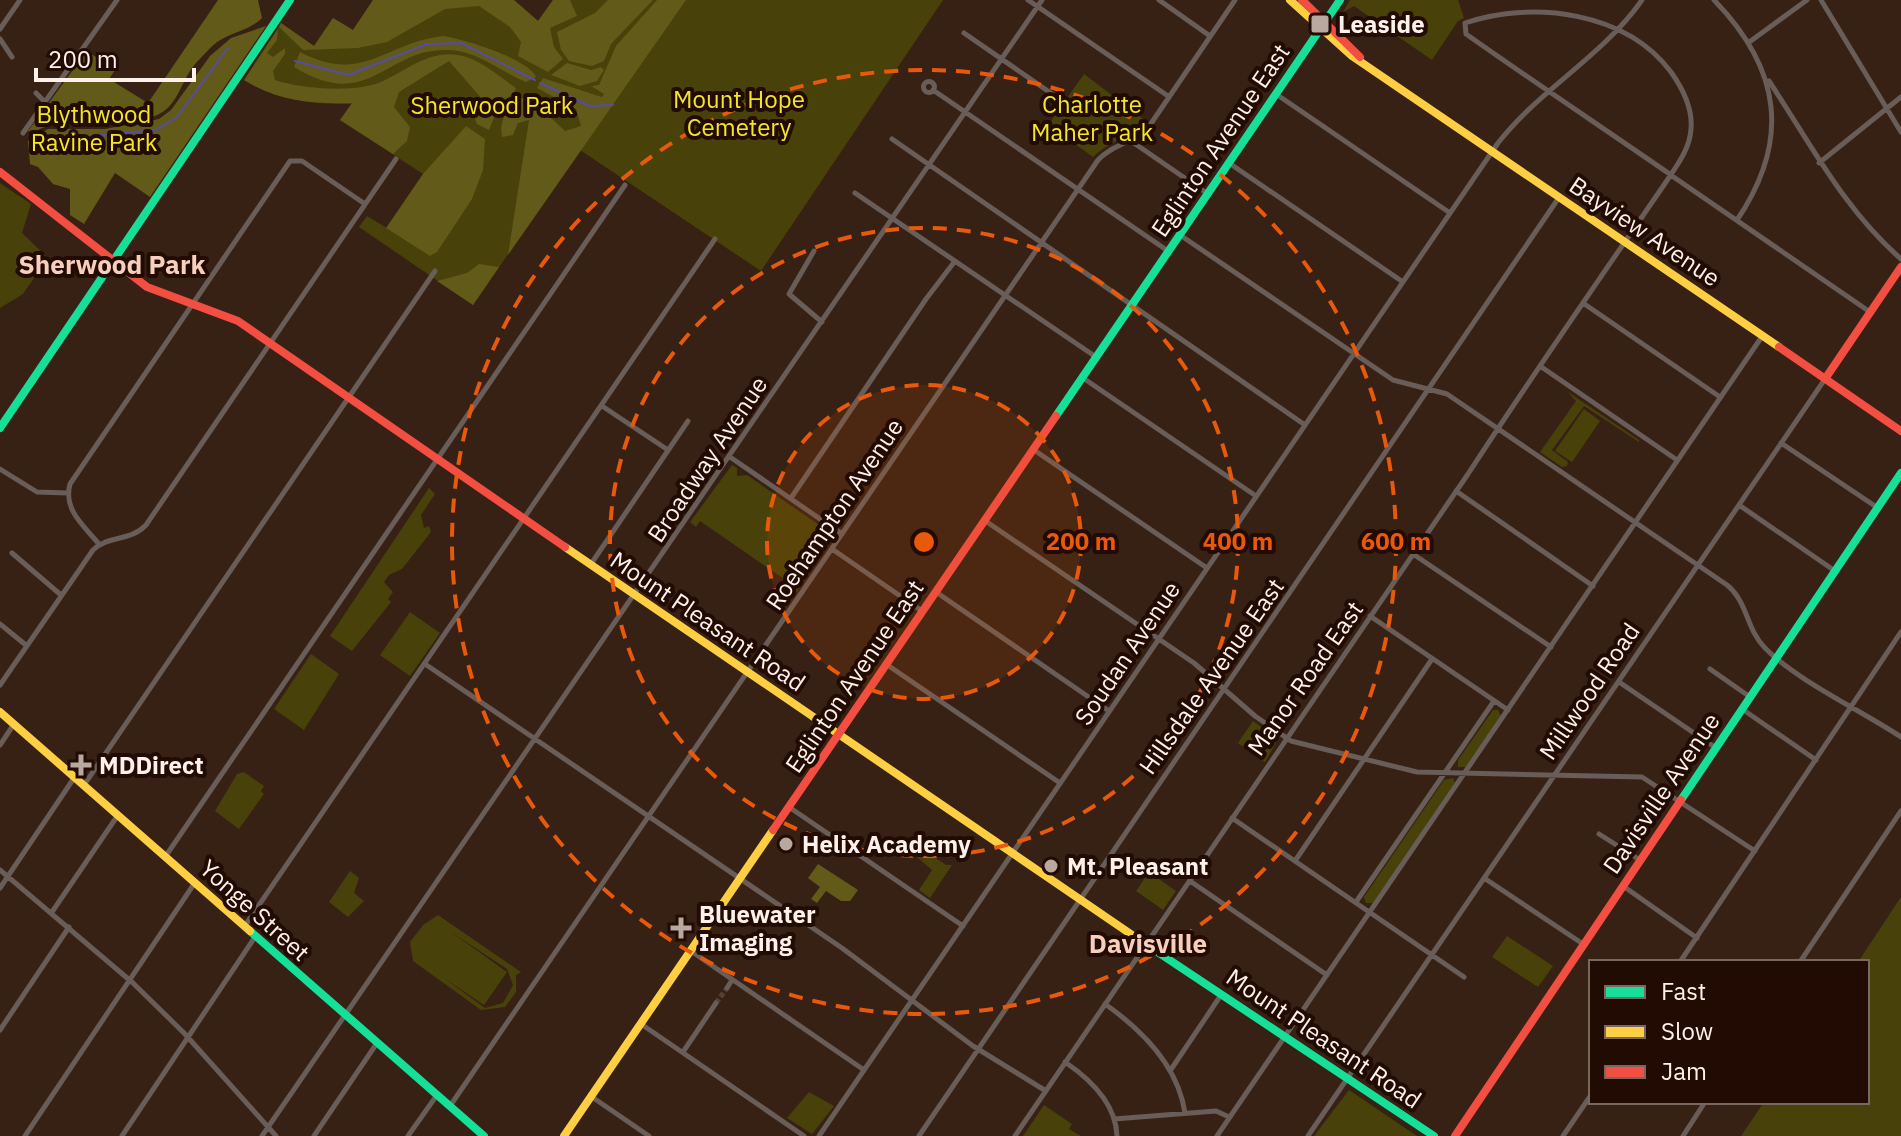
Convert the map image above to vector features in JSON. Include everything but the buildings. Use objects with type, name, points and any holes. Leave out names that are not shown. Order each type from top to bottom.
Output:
[{"type":"main road","points":[[0,428],[290,0]]},
{"type":"main road","name":"Bayview Avenue","points":[[1290,0],[1367,65],[1901,431]]},
{"type":"main road","name":"Bayview Avenue","points":[[1302,0],[1322,26]]},
{"type":"main road","name":"Eglinton Avenue East","points":[[564,1136],[1340,0]]},
{"type":"main road","name":"Mount Pleasant Road","points":[[0,172],[49,207],[113,263],[152,290],[233,318],[1011,854],[1434,1136]]},
{"type":"main road","name":"Millwood Road","points":[[1825,379],[1901,267]]},
{"type":"main road","name":"Davisville Avenue","points":[[1458,1135],[1901,473]]},
{"type":"main road","name":"Yonge Street","points":[[0,712],[484,1136]]},
{"type":"street","points":[[0,29],[20,0]]},
{"type":"street","points":[[23,133],[117,0]]},
{"type":"street","points":[[1028,0],[1168,96]]},
{"type":"street","name":"Broadway Avenue","points":[[262,1136],[1042,0]]},
{"type":"street","points":[[1159,0],[1210,36]]},
{"type":"street","name":"Roehampton Avenue","points":[[450,1106],[1078,188],[1103,154],[1117,144],[1131,141],[1148,128],[1235,0]]},
{"type":"street","name":"Soudan Avenue","points":[[819,1136],[1493,150],[1520,116],[1621,29],[1642,0]]},
{"type":"street","points":[[1714,0],[1748,43],[1819,163],[1850,206],[1901,259]]},
{"type":"street","points":[[1748,43],[1807,0]]},
{"type":"street","points":[[1821,0],[1901,132]]},
{"type":"street","name":"Manor Road East","points":[[1015,1136],[1685,152],[1691,129],[1685,95],[1657,56],[1621,29],[1587,14],[1539,6],[1504,9],[1464,24],[1466,34],[1549,91]]},
{"type":"street","points":[[964,33],[1058,98]]},
{"type":"street","points":[[0,39],[12,57]]},
{"type":"street","points":[[1737,220],[1756,192],[1768,156],[1769,80]]},
{"type":"street","points":[[933,90],[1168,251]]},
{"type":"street","points":[[1549,91],[1870,312]]},
{"type":"street","points":[[36,93],[46,103]]},
{"type":"street","points":[[1276,94],[1450,213]]},
{"type":"street","points":[[1819,163],[1901,97]]},
{"type":"street","points":[[892,139],[1305,425]]},
{"type":"street","points":[[1131,141],[1208,194]]},
{"type":"street","points":[[99,544],[75,515],[68,493],[70,484],[295,158],[365,204]]},
{"type":"street","points":[[0,685],[99,544],[128,539],[146,525],[396,159]]},
{"type":"street","points":[[1228,163],[1403,282]]},
{"type":"street","points":[[165,857],[625,185]]},
{"type":"street","points":[[855,193],[1097,357]]},
{"type":"street","name":"Hillsdale Avenue East","points":[[919,1136],[1560,196]]},
{"type":"street","points":[[1179,234],[1393,380],[1447,394],[1698,566],[1738,595],[1759,642],[1777,658],[1901,737]]},
{"type":"street","points":[[244,927],[715,239]]},
{"type":"street","points":[[814,251],[789,294],[822,322]]},
{"type":"street","points":[[791,498],[955,261]]},
{"type":"street","points":[[83,786],[435,271]]},
{"type":"street","points":[[1583,303],[1720,397]]},
{"type":"street","points":[[1217,1136],[1763,335]]},
{"type":"street","points":[[1540,366],[1677,460]]},
{"type":"street","points":[[1083,378],[1256,496]]},
{"type":"street","name":"Millwood Road","points":[[1308,1136],[1825,379]]},
{"type":"street","points":[[602,406],[668,450]]},
{"type":"street","points":[[590,564],[688,421]]},
{"type":"street","points":[[1781,443],[1878,508]]},
{"type":"street","points":[[1033,449],[1207,568]]},
{"type":"street","points":[[730,457],[842,534]]},
{"type":"street","points":[[0,469],[33,490],[68,493]]},
{"type":"street","points":[[1456,491],[1593,586]]},
{"type":"street","points":[[1739,505],[1835,571]]},
{"type":"street","points":[[984,520],[1194,663],[1286,738],[1417,772],[1642,777],[1755,851]]},
{"type":"street","points":[[832,549],[922,611]]},
{"type":"street","points":[[12,553],[61,595]]},
{"type":"street","points":[[1413,554],[1551,647]]},
{"type":"street","points":[[935,592],[1109,711]]},
{"type":"street","points":[[1370,616],[1508,711]]},
{"type":"street","points":[[0,624],[27,646]]},
{"type":"street","points":[[1681,960],[1901,632]]},
{"type":"street","points":[[1295,861],[1432,659]]},
{"type":"street","points":[[425,664],[913,999],[978,1048],[1046,1091]]},
{"type":"street","points":[[886,664],[1060,783]]},
{"type":"street","points":[[1710,669],[1750,697]]},
{"type":"street","points":[[1619,682],[1716,748]]},
{"type":"street","points":[[1356,902],[1494,701]]},
{"type":"street","points":[[1742,709],[1816,760]]},
{"type":"street","points":[[0,745],[14,724]]},
{"type":"street","points":[[0,888],[74,778]]},
{"type":"street","points":[[789,807],[963,926]]},
{"type":"street","points":[[1801,960],[1901,811]]},
{"type":"street","points":[[52,912],[118,815]]},
{"type":"street","points":[[1232,818],[1464,977]]},
{"type":"street","points":[[1599,834],[1640,860]]},
{"type":"street","points":[[0,870],[129,979],[188,1037],[276,1136]]},
{"type":"street","points":[[1484,878],[1583,944]]},
{"type":"street","points":[[1190,881],[1327,975]]},
{"type":"street","points":[[25,1136],[194,884]]},
{"type":"street","points":[[1623,886],[1697,938]]},
{"type":"street","points":[[0,1030],[69,927]]},
{"type":"street","points":[[122,1136],[255,937]]},
{"type":"street","points":[[691,951],[864,1070]]},
{"type":"street","points":[[727,988],[732,980]]},
{"type":"street","points":[[1170,1071],[1221,995]]},
{"type":"street","points":[[683,1052],[716,1003]]},
{"type":"street","points":[[1105,1004],[1143,1035],[1170,1071],[1185,1113]]},
{"type":"street","points":[[641,1024],[804,1136]]},
{"type":"street","points":[[314,1136],[377,1043]]},
{"type":"street","points":[[1065,1062],[1097,1090],[1114,1119],[1117,1136]]},
{"type":"street","points":[[408,1136],[437,1095]]},
{"type":"street","points":[[591,1096],[649,1136]]},
{"type":"street","points":[[1563,1136],[1589,1098]]},
{"type":"street","points":[[1683,1136],[1704,1104]]},
{"type":"street","points":[[1114,1119],[1216,1111],[1229,1117]]},
{"type":"green space","points":[[218,0],[258,0],[262,18],[213,46],[196,63],[175,99],[163,112],[140,120],[60,123],[33,133],[28,131],[87,51],[115,70],[109,79],[148,103]]},
{"type":"green space","name":"Mount Hope Cemetery","points":[[373,0],[514,0],[538,21],[553,0],[943,0],[761,271],[580,150],[473,305],[359,227],[367,216],[387,228],[423,174],[340,120],[352,104],[296,100],[270,93],[244,80],[281,23],[314,46],[333,18],[353,30]]},
{"type":"green space","points":[[373,0],[514,0],[538,21],[553,0],[570,0],[577,16],[550,28],[554,47],[563,59],[548,72],[518,56],[521,42],[510,27],[479,6],[445,9],[387,42],[358,48],[303,50],[279,27],[281,23],[314,46],[333,18],[353,30]]},
{"type":"green space","points":[[608,0],[653,0],[611,44],[604,61],[592,66],[569,61],[561,50],[557,32],[595,13]]},
{"type":"green space","points":[[657,0],[686,0],[508,255],[529,120],[518,123],[513,135],[502,137],[504,117],[527,95],[565,131],[581,126],[576,109],[537,88],[543,78],[602,97],[604,94],[591,86],[599,85],[616,46]]},
{"type":"green space","points":[[1350,0],[1458,0],[1464,18],[1458,21],[1432,60],[1354,6],[1343,12]]},
{"type":"green space","points":[[266,26],[150,197],[115,173],[84,224],[70,215],[70,189],[53,184],[38,167],[30,164],[28,141],[48,129],[105,129],[159,119],[171,110],[210,56],[231,38]]},
{"type":"green space","points":[[278,29],[277,40],[267,53],[273,57],[285,48],[285,54],[273,71],[275,80],[281,82],[319,88],[372,85],[428,58],[447,54],[474,60],[516,88],[497,110],[489,130],[477,124],[474,116],[483,100],[449,61],[399,92],[394,107],[410,127],[407,141],[393,154],[340,120],[352,103],[296,100],[270,93],[244,80]]},
{"type":"green space","points":[[443,36],[509,57],[531,70],[536,77],[526,82],[468,53],[446,50],[425,52],[359,82],[341,84],[320,79],[294,67],[300,52],[322,61],[358,63],[422,40]]},
{"type":"green space","points":[[567,63],[591,70],[601,67],[604,70],[597,81],[580,86],[551,75]]},
{"type":"green space","name":"Charlotte Maher Park","points":[[1084,74],[1146,121],[1093,157],[1048,125]]},
{"type":"green space","points":[[466,126],[485,139],[483,170],[472,199],[437,252],[430,256],[386,228],[423,174]]},
{"type":"green space","points":[[0,183],[31,204],[22,233],[48,258],[23,294],[0,308]]},
{"type":"green space","points":[[479,264],[499,267],[473,305],[437,281],[467,273]]},
{"type":"green space","points":[[1568,392],[1639,442],[1584,406],[1552,450],[1568,462],[1567,466],[1562,467],[1540,452],[1576,401]]},
{"type":"green space","points":[[1584,409],[1600,421],[1572,462],[1555,451]]},
{"type":"green space","points":[[732,465],[737,468],[737,476],[747,475],[832,534],[832,539],[795,594],[790,594],[798,581],[787,581],[700,521],[696,527],[690,522]]},
{"type":"green space","points":[[429,488],[435,494],[421,515],[424,528],[429,526],[431,532],[402,569],[389,575],[384,582],[393,592],[388,599],[391,602],[352,651],[330,636]]},
{"type":"green space","points":[[410,612],[440,633],[410,676],[380,655]]},
{"type":"green space","points":[[311,654],[339,674],[304,730],[274,709]]},
{"type":"green space","points":[[1493,710],[1498,710],[1501,716],[1466,767],[1458,767],[1458,760]]},
{"type":"green space","points":[[1253,721],[1278,739],[1265,762],[1238,743]]},
{"type":"green space","points":[[244,772],[264,786],[261,791],[264,794],[239,829],[215,811],[237,774]]},
{"type":"green space","points":[[1453,778],[1455,783],[1373,903],[1366,903],[1364,897],[1444,780]]},
{"type":"green space","points":[[909,840],[946,865],[952,865],[930,898],[919,890],[932,870],[905,847]]},
{"type":"green space","points":[[818,864],[858,890],[850,901],[841,901],[826,891],[817,903],[811,899],[820,887],[808,878]]},
{"type":"green space","points":[[350,871],[359,878],[354,893],[364,901],[348,917],[329,902]]},
{"type":"green space","points":[[1149,872],[1176,891],[1163,910],[1136,891]]},
{"type":"green space","points":[[1901,897],[1901,1136],[1741,1136],[1763,1104],[1869,1104],[1869,960],[1859,960]]},
{"type":"green space","points":[[438,915],[521,972],[516,975],[516,992],[505,1007],[481,1010],[413,961],[410,942],[423,925]],"holes":[[[451,932],[507,969],[513,985],[503,1003],[485,1008],[444,978],[484,1005],[507,972]]]},
{"type":"green space","points":[[1507,936],[1553,966],[1538,987],[1492,957]]},
{"type":"green space","points":[[1349,1090],[1417,1136],[1314,1136]]},
{"type":"green space","points":[[809,1092],[834,1106],[812,1134],[787,1118]]},
{"type":"green space","points":[[1044,1105],[1072,1124],[1069,1129],[1081,1136],[1023,1136]]},
{"type":"waterway","points":[[295,61],[348,75],[427,44],[461,43],[535,80]]},
{"type":"waterway","points":[[40,140],[156,130],[177,117],[228,48]]},
{"type":"waterway","points":[[540,83],[590,106],[613,105]]},
{"type":"tunnel","points":[[716,1003],[727,988]]},
{"type":"traffic: fast","points":[[0,428],[290,0]]},
{"type":"traffic: fast","points":[[1056,416],[1340,0]]},
{"type":"traffic: fast","points":[[1681,800],[1901,473]]},
{"type":"traffic: fast","points":[[250,931],[484,1136]]},
{"type":"traffic: fast","points":[[1138,939],[1434,1136]]},
{"type":"traffic: slow","points":[[1290,0],[1352,56],[1779,347]]},
{"type":"traffic: slow","points":[[565,547],[1138,939]]},
{"type":"traffic: slow","points":[[0,712],[250,931]]},
{"type":"traffic: slow","points":[[564,1136],[773,830]]},
{"type":"traffic: jam","points":[[1302,0],[1360,57]]},
{"type":"traffic: jam","points":[[0,172],[147,287],[238,321],[565,547]]},
{"type":"traffic: jam","points":[[1825,379],[1901,267]]},
{"type":"traffic: jam","points":[[1779,347],[1901,431]]},
{"type":"traffic: jam","points":[[773,830],[1056,416]]},
{"type":"traffic: jam","points":[[1455,1136],[1681,800]]},
{"type":"place","name":"Leaside","points":[[1320,24]]},
{"type":"place","name":"MDDirect","points":[[81,765]]},
{"type":"place","name":"Helix Academy","points":[[786,844]]},
{"type":"place","name":"Mt. Pleasant","points":[[1051,866]]},
{"type":"place","name":"Bluewater Imaging","points":[[681,928]]},
{"type":"district","name":"Sherwood Park","points":[[112,264]]},
{"type":"district","name":"Davisville","points":[[1148,943]]},
{"type":"park label","name":"Blythwood Ravine Park","points":[[94,128]]}]
